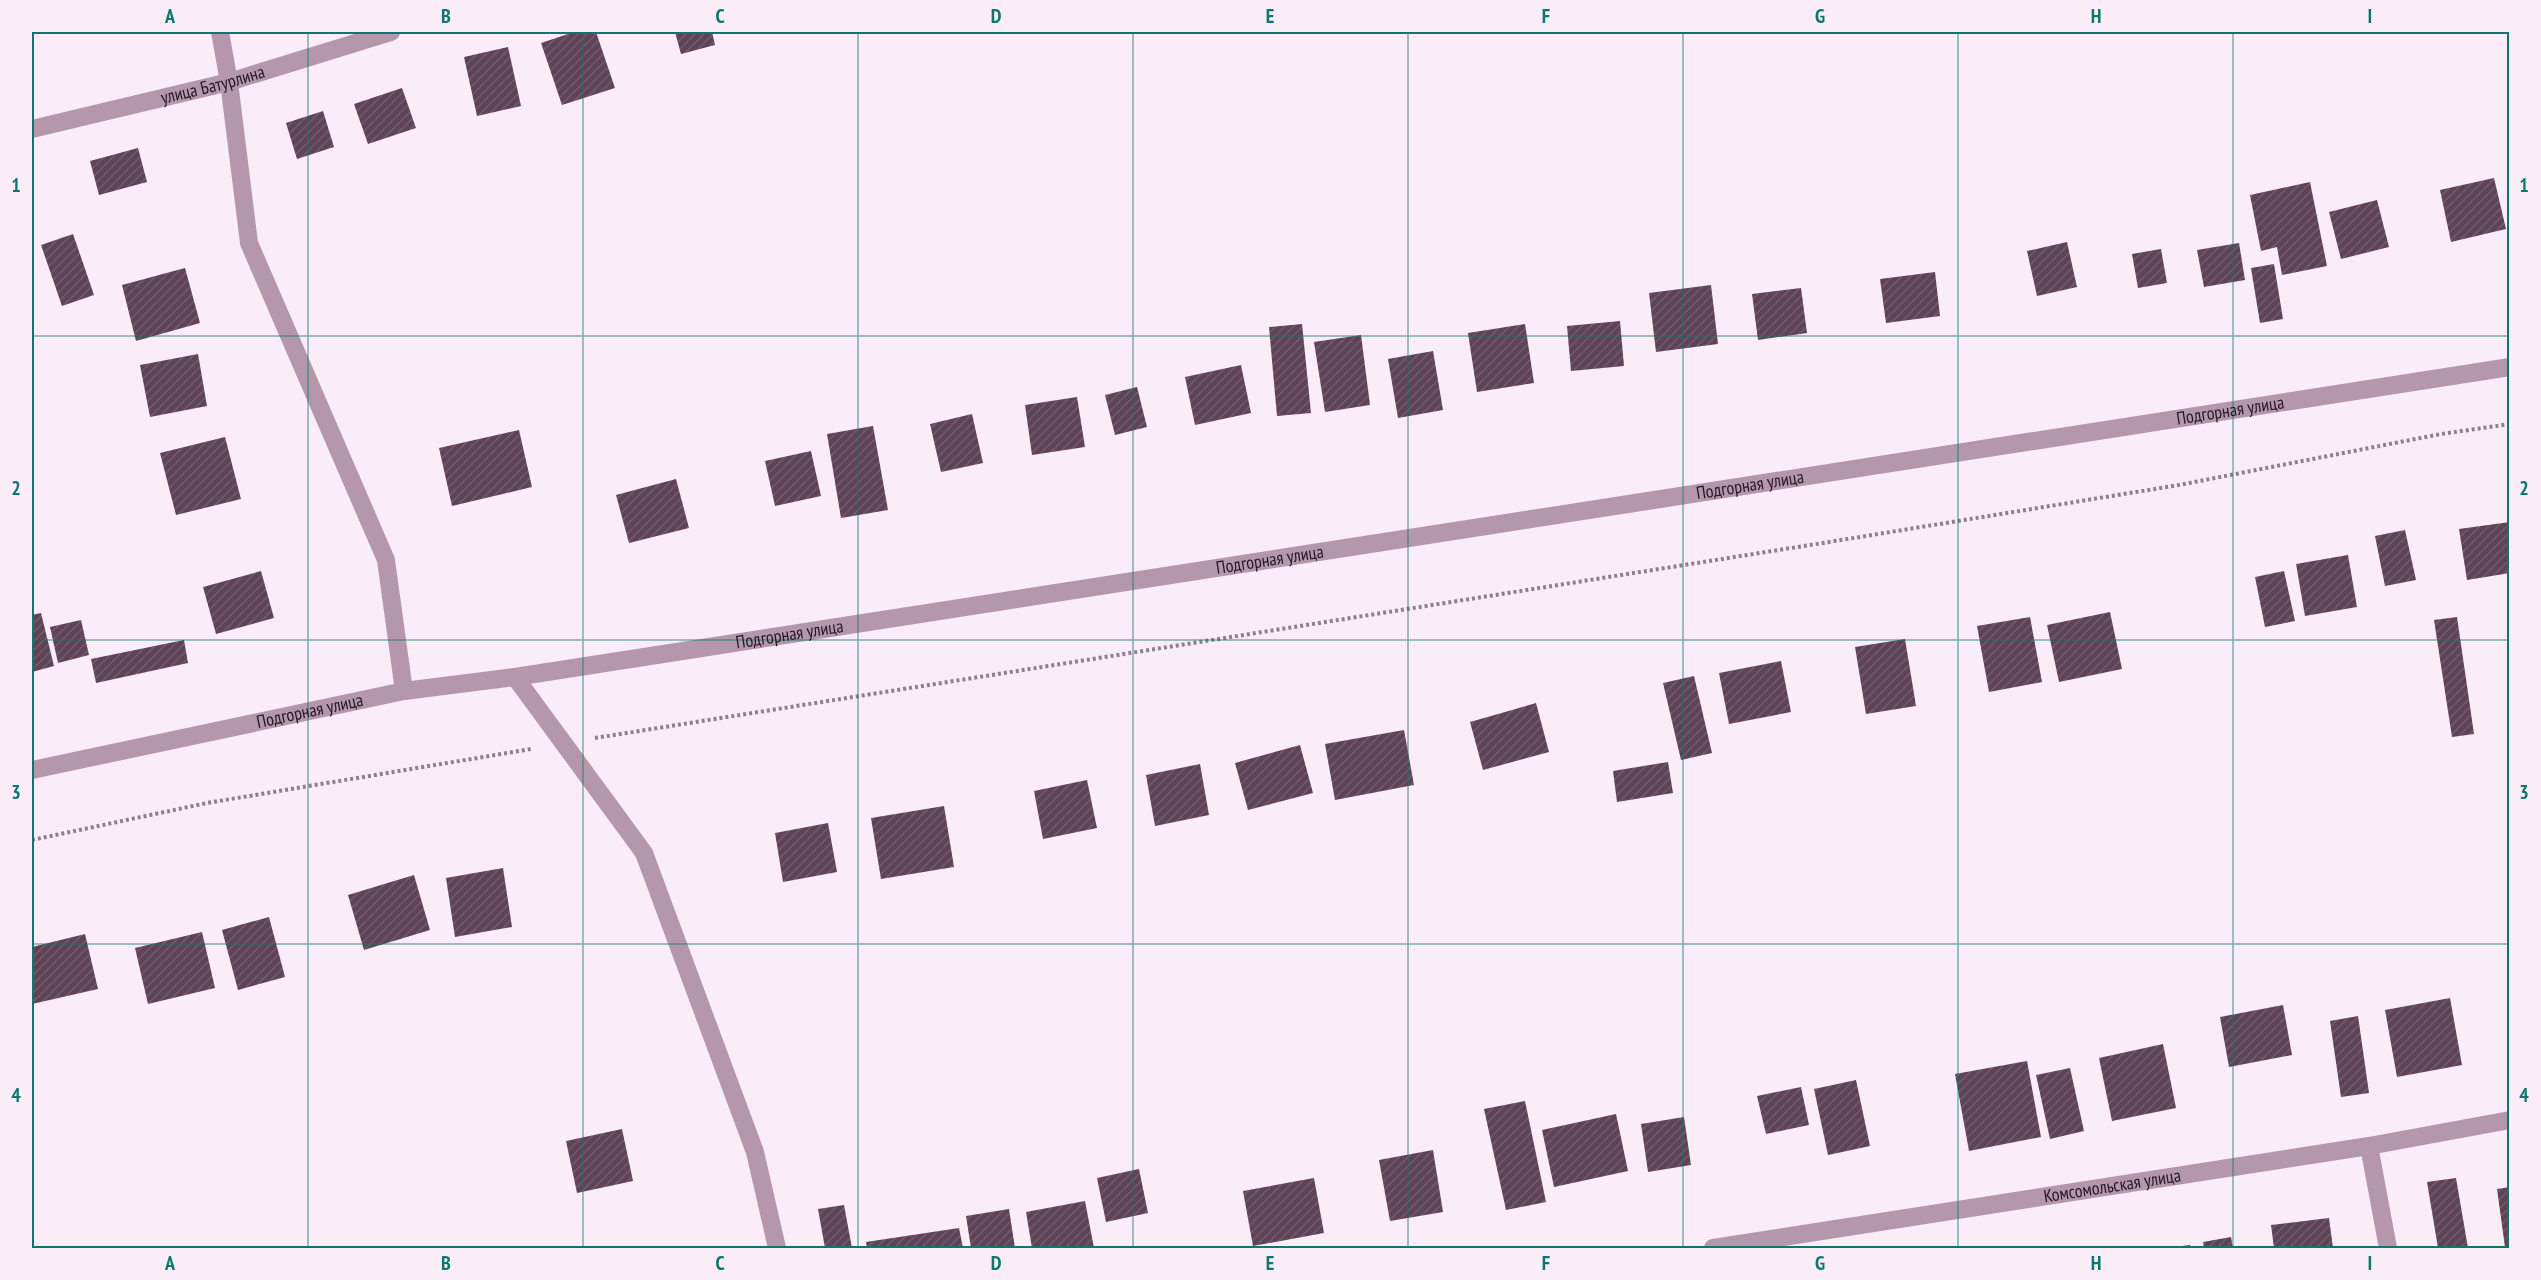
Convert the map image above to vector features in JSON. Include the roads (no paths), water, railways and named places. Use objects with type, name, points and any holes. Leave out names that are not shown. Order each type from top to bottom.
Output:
[{"type":"street","points":[[220,32],[229,81],[249,243],[386,560],[404,691]]},
{"type":"street","name":"улица Батурлина","points":[[32,129],[229,81],[392,32]]},
{"type":"street","name":"Подгорная улица","points":[[32,770],[404,691],[515,677],[2510,367]]},
{"type":"street","points":[[515,677],[644,853],[755,1152],[777,1248]]},
{"type":"street","name":"Комсомольская улица","points":[[1713,1248],[2368,1146],[2510,1120]]},
{"type":"street","points":[[2368,1146],[2388,1248]]}]
